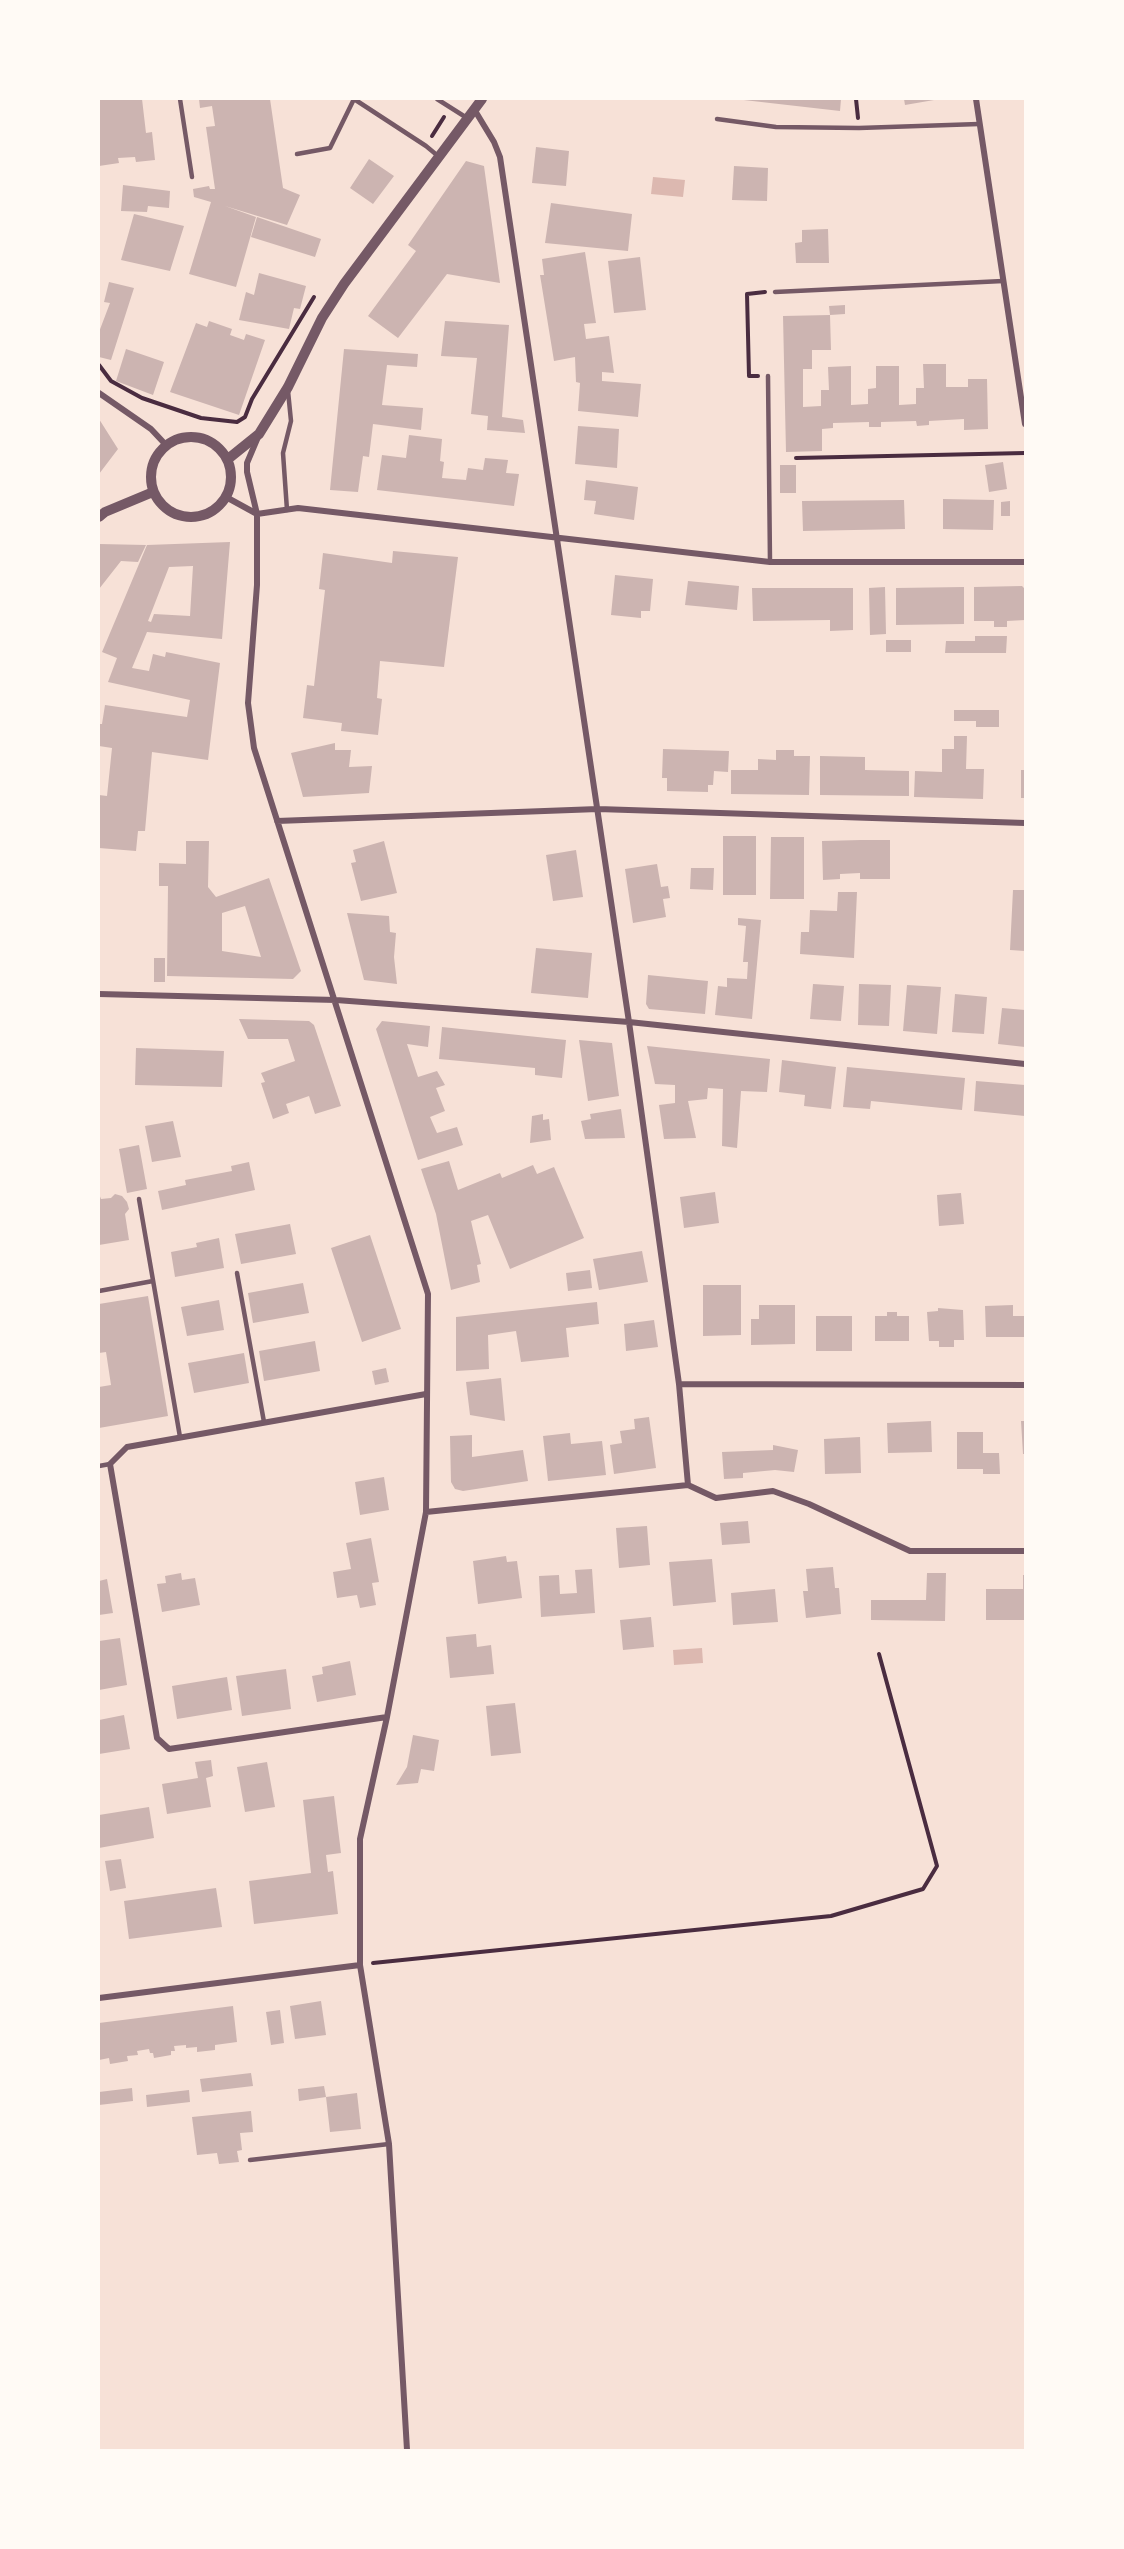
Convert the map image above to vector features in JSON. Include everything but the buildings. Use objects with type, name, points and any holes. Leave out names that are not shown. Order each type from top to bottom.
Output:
[{"type":"street","points":[[407,2450],[389,2144],[360,1965],[360,1839],[387,1717],[426,1512],[428,1294],[336,999],[254,748],[248,703],[257,585],[257,514],[246,472],[247,463],[259,434],[288,387],[322,318],[344,284],[482,99]]},
{"type":"street","points":[[976,99],[1025,424]]},
{"type":"street","points":[[470,113],[494,142],[500,157],[629,1022],[679,1384],[688,1485]]},
{"type":"street","points":[[99,393],[151,429],[166,445]]},
{"type":"street","points":[[228,459],[259,434]]},
{"type":"street","points":[[182,438],[202,438],[218,447],[228,459],[231,477],[226,497],[215,509],[199,516],[179,516],[163,506],[153,492],[151,477],[156,458],[166,445],[182,438]]},
{"type":"street","points":[[99,517],[105,512],[153,492]]},
{"type":"street","points":[[226,497],[257,514],[298,508],[770,562],[1025,562]]},
{"type":"street","points":[[277,821],[598,809],[1025,823]]},
{"type":"street","points":[[99,994],[336,999],[629,1022],[1025,1064]]},
{"type":"street","points":[[679,1384],[1025,1385]]},
{"type":"street","points":[[387,1717],[169,1749],[157,1738],[110,1464],[127,1446],[426,1394]]},
{"type":"street","points":[[426,1512],[688,1485],[717,1497],[773,1491],[809,1504],[910,1551],[1025,1551]]},
{"type":"street","points":[[99,1998],[360,1965]]},
{"type":"lane","points":[[180,99],[192,177]]},
{"type":"lane","points":[[297,154],[330,148],[354,99],[438,156]]},
{"type":"lane","points":[[437,99],[450,107],[470,113]]},
{"type":"lane","points":[[717,119],[776,127],[859,128],[979,124]]},
{"type":"lane","points":[[775,292],[1003,281]]},
{"type":"lane","points":[[768,376],[770,562]]},
{"type":"lane","points":[[286,510],[283,453],[291,421],[288,387]]},
{"type":"lane","points":[[139,1199],[180,1437]]},
{"type":"lane","points":[[237,1273],[264,1422]]},
{"type":"lane","points":[[99,1291],[153,1281]]},
{"type":"lane","points":[[99,1466],[110,1464]]},
{"type":"lane","points":[[250,2160],[389,2144]]},
{"type":"path","points":[[426,146],[450,107]]},
{"type":"path","points":[[768,376],[749,376],[747,294],[775,292]]},
{"type":"path","points":[[99,365],[111,381],[142,398],[201,418],[237,422],[245,417],[258,390],[317,294]]},
{"type":"path","points":[[796,458],[1025,453]]},
{"type":"path","points":[[360,1965],[831,1916],[923,1889],[937,1866],[879,1654]]},
{"type":"shaded area","points":[[653,177],[685,180],[683,197],[651,194]]},
{"type":"shaded area","points":[[702,1648],[703,1663],[674,1665],[673,1650]]}]
